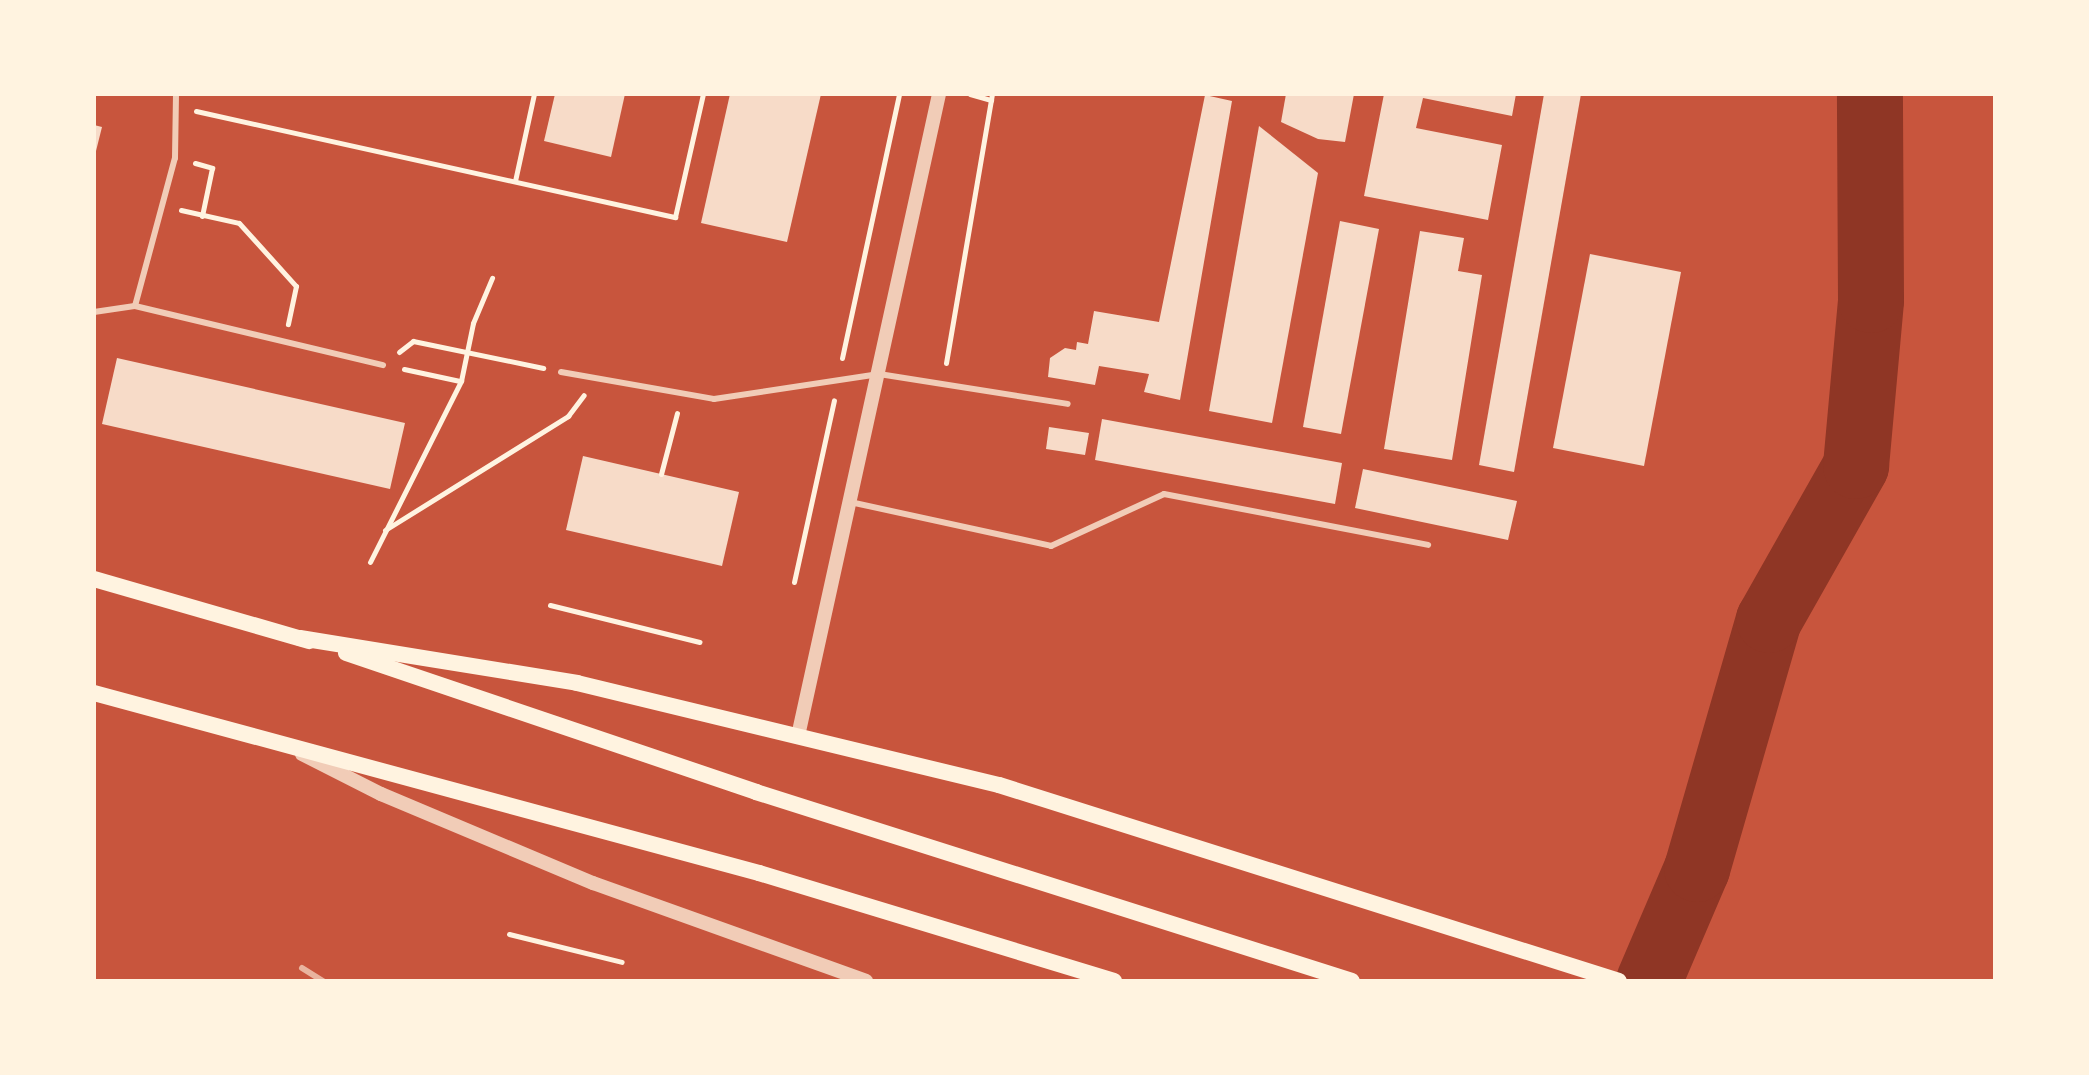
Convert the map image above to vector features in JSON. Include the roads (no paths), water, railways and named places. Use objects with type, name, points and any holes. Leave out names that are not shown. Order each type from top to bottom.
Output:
[{"type":"main road","points":[[94,579],[300,638],[756,792],[1352,981]]},
{"type":"main road","points":[[300,638],[577,683],[999,785],[1619,981]]},
{"type":"main road","points":[[94,693],[270,737],[759,873],[1114,981]]},
{"type":"street","points":[[798,736],[939,94]]},
{"type":"street","points":[[270,737],[381,794],[593,883],[866,981]]},
{"type":"lane","points":[[135,306],[175,158],[176,94]]},
{"type":"lane","points":[[94,312],[135,306],[284,344],[383,365]]},
{"type":"lane","points":[[561,372],[714,399],[879,374],[1068,404]]},
{"type":"lane","points":[[850,502],[1051,546],[1164,494],[1428,545]]},
{"type":"waterway","points":[[1649,981],[1697,869],[1769,620],[1856,466],[1871,300],[1870,94]]},
{"type":"railway","points":[[302,968],[323,981]]}]
